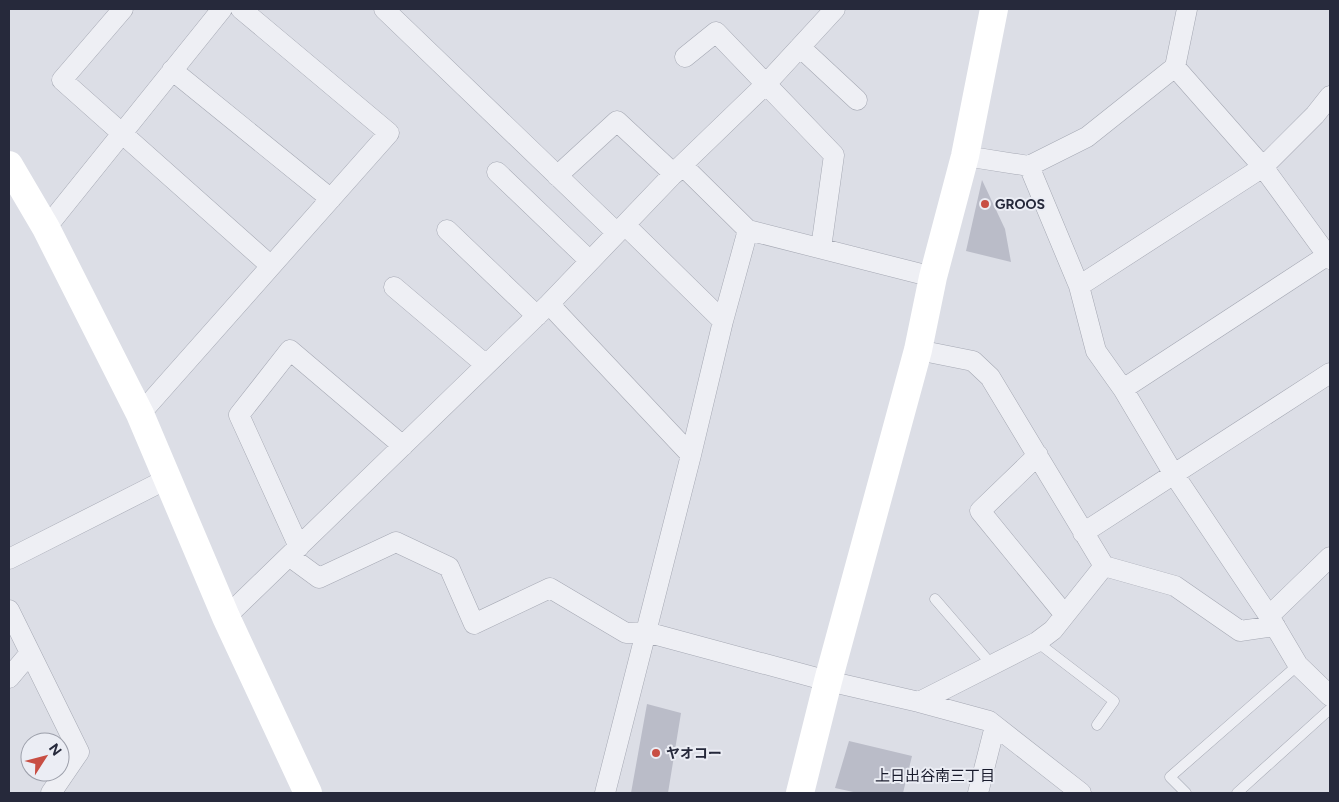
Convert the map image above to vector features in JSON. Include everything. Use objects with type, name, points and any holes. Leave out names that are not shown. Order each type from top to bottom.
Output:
[{"type":"street","points":[[123,9],[62,80],[270,266]]},
{"type":"street","points":[[46,228],[222,9]]},
{"type":"street","points":[[140,414],[389,133],[241,9]]},
{"type":"street","points":[[384,9],[557,176],[621,229],[723,321]]},
{"type":"street","points":[[226,617],[542,310],[678,170],[766,84],[835,9]]},
{"type":"street","points":[[800,793],[828,681],[918,350],[933,277],[965,156],[994,9]]},
{"type":"street","points":[[965,156],[1029,166],[1086,137],[1175,67],[1187,9]]},
{"type":"street","points":[[685,57],[716,32],[834,155],[820,248]]},
{"type":"street","points":[[800,47],[857,100]]},
{"type":"street","points":[[1123,389],[1329,257],[1263,167],[1175,67]]},
{"type":"street","points":[[172,70],[331,198]]},
{"type":"street","points":[[1079,286],[1263,167],[1315,115],[1330,96]]},
{"type":"street","points":[[557,176],[617,121],[748,230],[933,277]]},
{"type":"street","points":[[9,165],[46,228],[140,414],[226,617],[308,793]]},
{"type":"street","points":[[1029,166],[1079,286],[1096,351],[1123,389],[1173,474],[1272,621],[1298,665],[1330,696]]},
{"type":"street","points":[[497,172],[590,261]]},
{"type":"street","points":[[447,230],[542,310],[691,455]]},
{"type":"street","points":[[605,793],[723,321],[748,230]]},
{"type":"street","points":[[394,287],[486,365]]},
{"type":"street","points":[[402,446],[290,350],[239,415],[294,551],[319,578],[396,542],[449,567],[474,624],[550,588],[626,634],[646,632],[828,681],[989,721],[1081,793]]},
{"type":"street","points":[[918,350],[973,361],[990,377],[1104,566],[1175,586],[1240,631],[1272,621],[1330,558]]},
{"type":"street","points":[[1083,533],[1330,373]]},
{"type":"street","points":[[1038,455],[980,511],[1065,615]]},
{"type":"street","points":[[9,559],[167,479]]},
{"type":"street","points":[[918,702],[1037,642],[1053,630],[1104,566]]},
{"type":"street","points":[[9,610],[79,752],[51,793]]},
{"type":"street","points":[[9,678],[30,653]]},
{"type":"street","points":[[978,793],[995,726]]},
{"type":"lane","points":[[935,599],[992,665]]},
{"type":"lane","points":[[1037,642],[1114,700],[1097,725]]},
{"type":"lane","points":[[1186,793],[1170,777],[1298,665]]},
{"type":"lane","points":[[1237,793],[1330,709]]},
{"type":"building","name":"GROOS","points":[[982,180],[1005,229],[1011,262],[966,251]]},
{"type":"building","name":"ヤオコー","points":[[647,704],[681,713],[668,793],[631,793]]},
{"type":"building","points":[[849,741],[912,756],[903,793],[858,793],[835,788]]},
{"type":"place","name":"GROOS","points":[[985,204]]},
{"type":"place","name":"ヤオコー","points":[[656,753]]},
{"type":"district","name":"上日出谷南三丁目","points":[[935,776]]}]
